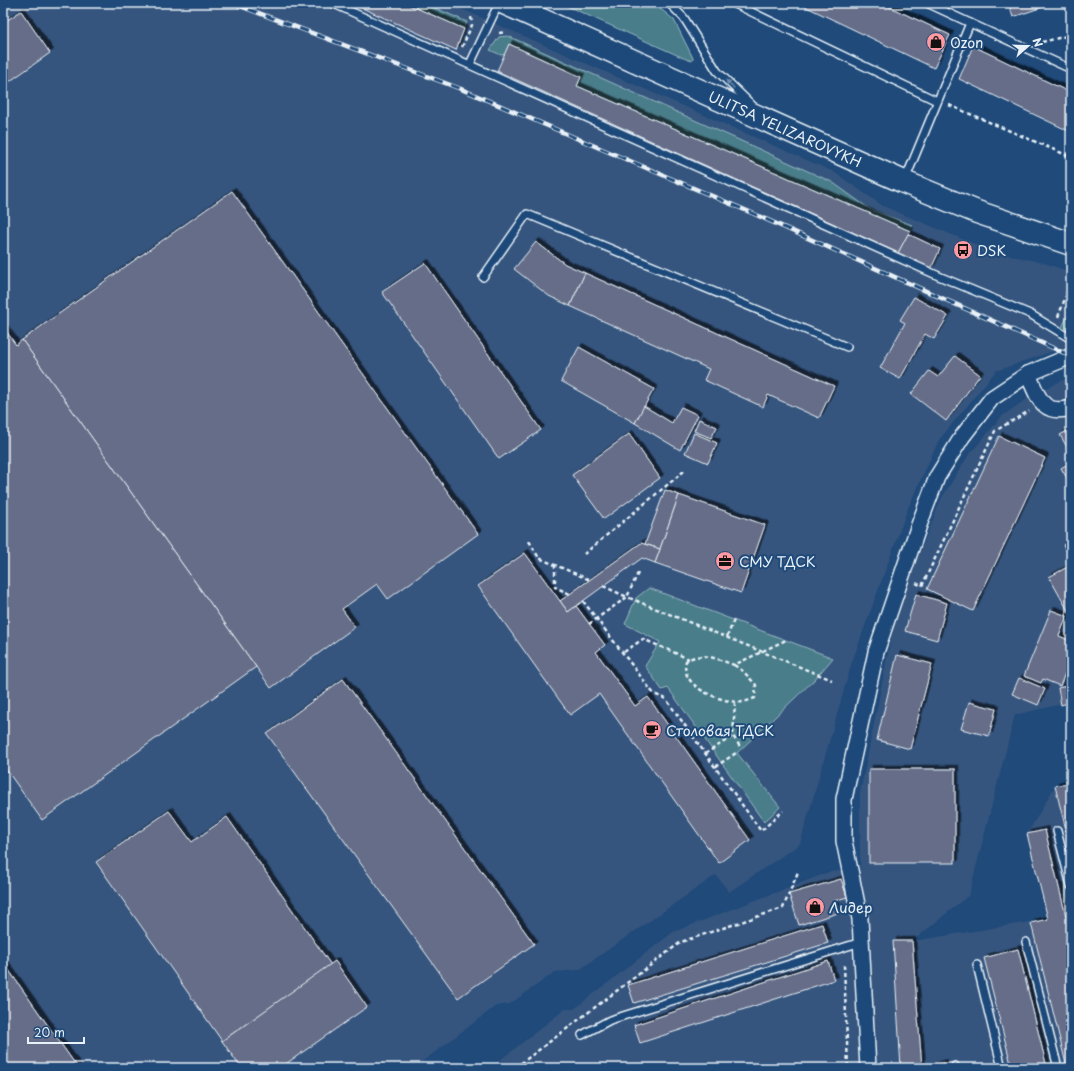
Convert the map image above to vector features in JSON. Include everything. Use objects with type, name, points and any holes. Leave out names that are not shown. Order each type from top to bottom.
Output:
[{"type":"main road","name":"ULITSA YELIZAROVYKH","points":[[504,3],[904,182],[977,212],[1071,244]]},
{"type":"street","points":[[868,1068],[860,919],[844,841],[844,799],[876,652],[937,477],[962,437],[992,398],[1028,374],[1071,356]]},
{"type":"street","points":[[1028,374],[1041,403],[1050,409],[1060,411],[1071,408]]},
{"type":"lane","points":[[332,3],[941,277],[1030,314],[1071,339]]},
{"type":"lane","points":[[470,64],[499,3]]},
{"type":"lane","points":[[669,3],[684,18],[717,71],[768,122]]},
{"type":"lane","points":[[733,3],[937,101]]},
{"type":"lane","points":[[927,3],[1071,69]]},
{"type":"lane","points":[[904,182],[970,22]]},
{"type":"lane","points":[[483,278],[527,214],[847,347]]},
{"type":"lane","points":[[1057,831],[1071,886]]},
{"type":"lane","points":[[582,1036],[610,1020],[861,942]]},
{"type":"lane","points":[[1026,942],[1058,1068]]},
{"type":"lane","points":[[977,965],[1002,1068]]},
{"type":"path","points":[[457,58],[472,25],[471,16]]},
{"type":"path","points":[[1022,46],[1071,34]]},
{"type":"path","points":[[937,101],[1071,157]]},
{"type":"path","points":[[1063,303],[1070,277]]},
{"type":"path","points":[[1066,296],[1071,297]]},
{"type":"path","points":[[901,577],[922,586],[995,431],[1041,403]]},
{"type":"path","points":[[584,554],[684,471]]},
{"type":"path","points":[[529,541],[539,558],[590,580]]},
{"type":"path","points":[[555,564],[555,587],[570,594]]},
{"type":"path","points":[[589,624],[627,597],[638,574]]},
{"type":"path","points":[[603,586],[832,680]]},
{"type":"path","points":[[583,600],[624,652],[654,694],[666,700],[761,831],[783,811]]},
{"type":"path","points":[[727,637],[734,620]]},
{"type":"path","points":[[624,652],[643,638],[690,659]]},
{"type":"path","points":[[734,666],[786,640]]},
{"type":"path","points":[[694,656],[715,658],[734,666],[743,671],[756,685],[757,692],[755,698],[747,702],[734,702],[719,698],[693,684],[686,676],[684,669],[686,661],[694,656]]},
{"type":"path","points":[[734,702],[733,736],[741,748]]},
{"type":"path","points":[[705,754],[733,736]]},
{"type":"path","points":[[715,767],[736,753]]},
{"type":"path","points":[[515,1068],[681,942],[783,908],[798,872]]},
{"type":"path","points":[[843,948],[848,1068]]},
{"type":"shaded area","points":[[3,3],[448,3],[834,172],[883,206],[991,251],[1044,263],[1071,272],[1071,345],[996,371],[939,440],[908,508],[852,662],[800,844],[729,892],[716,875],[579,970],[555,972],[510,1004],[496,1006],[414,1068],[3,1068]]},
{"type":"shaded area","points":[[1071,376],[1071,702],[1015,715],[969,895],[913,941],[1048,919],[1027,834],[1055,786],[1071,782],[1071,1068],[490,1068],[565,1009],[574,1009],[673,932],[829,872],[860,869],[860,793],[891,638],[906,588],[941,499],[968,456],[1002,416],[1031,396]]},
{"type":"green space","points":[[405,3],[424,3],[467,22],[464,29]]},
{"type":"green space","points":[[560,3],[644,3],[662,10],[674,20],[693,58],[692,61],[686,59]]},
{"type":"green space","points":[[508,36],[832,182],[871,210],[912,225],[910,231],[577,86],[581,76],[509,44],[505,54],[501,55],[490,50],[499,37]]},
{"type":"green space","points":[[1071,309],[1071,336],[1061,329]]},
{"type":"green space","points":[[649,588],[833,658],[814,680],[737,753],[780,807],[764,822],[668,688],[662,690],[645,666],[660,642],[625,624],[636,598]]},
{"type":"building","points":[[351,3],[405,3],[464,29],[456,50]]},
{"type":"building","points":[[798,3],[881,3],[950,35],[934,68]]},
{"type":"building","points":[[1008,3],[1055,3],[1013,17]]},
{"type":"building","points":[[21,11],[50,53],[3,86],[3,23]]},
{"type":"building","points":[[509,44],[581,77],[577,86],[910,231],[898,253],[497,71]]},
{"type":"building","points":[[973,46],[1071,93],[1071,132],[959,79]]},
{"type":"building","points":[[232,191],[478,534],[388,599],[377,584],[342,609],[355,627],[271,688],[22,340]]},
{"type":"building","points":[[908,234],[940,249],[931,269],[898,253]]},
{"type":"building","points":[[536,242],[565,264],[585,273],[570,306],[549,296],[514,269]]},
{"type":"building","points":[[425,263],[541,430],[499,459],[382,292]]},
{"type":"building","points":[[585,273],[834,386],[819,418],[768,395],[763,407],[704,380],[709,369],[570,306]]},
{"type":"building","points":[[914,297],[948,316],[934,339],[925,334],[900,379],[880,368],[905,323],[900,320]]},
{"type":"building","points":[[3,327],[16,345],[22,340],[256,667],[42,820],[3,765]]},
{"type":"building","points":[[579,347],[654,389],[635,423],[561,381]]},
{"type":"building","points":[[955,356],[980,375],[946,421],[911,394],[929,371],[938,377]]},
{"type":"building","points":[[644,406],[672,423],[681,407],[698,415],[680,450],[635,423]]},
{"type":"building","points":[[699,419],[717,427],[711,438],[694,431]]},
{"type":"building","points":[[1071,429],[1071,454],[1060,435]]},
{"type":"building","points":[[694,433],[717,443],[708,463],[685,453]]},
{"type":"building","points":[[629,434],[660,478],[604,519],[572,475]]},
{"type":"building","points":[[999,436],[1045,458],[973,611],[927,589]]},
{"type":"building","points":[[1071,462],[1071,485],[1061,468]]},
{"type":"building","points":[[665,490],[679,495],[660,549],[645,544]]},
{"type":"building","points":[[679,495],[765,525],[741,593],[655,563]]},
{"type":"building","points":[[1071,541],[1071,559],[1063,545]]},
{"type":"building","points":[[641,543],[660,549],[655,563],[642,558],[568,612],[560,601]]},
{"type":"building","points":[[525,553],[568,612],[576,606],[605,645],[596,652],[635,706],[648,697],[750,840],[719,863],[599,694],[570,715],[478,586]]},
{"type":"building","points":[[1071,565],[1071,616],[1049,577]]},
{"type":"building","points":[[916,594],[947,603],[937,640],[905,631]]},
{"type":"building","points":[[1051,610],[1067,616],[1059,636],[1071,641],[1071,658],[1060,686],[1043,679],[1041,683],[1024,676]]},
{"type":"building","points":[[897,655],[932,664],[910,749],[877,740]]},
{"type":"building","points":[[1019,678],[1045,689],[1038,705],[1012,694]]},
{"type":"building","points":[[343,679],[534,944],[458,998],[267,734]]},
{"type":"building","points":[[1071,685],[1071,702],[1061,705],[1058,688]]},
{"type":"building","points":[[969,702],[996,709],[989,736],[961,729]]},
{"type":"building","points":[[869,769],[955,769],[955,863],[869,863]]},
{"type":"building","points":[[1071,782],[1071,850],[1055,786]]},
{"type":"building","points":[[169,811],[192,842],[227,817],[331,965],[222,1041],[96,862]]},
{"type":"building","points":[[1045,830],[1071,937],[1071,1068],[1067,1068],[1031,923],[1048,919],[1027,834]]},
{"type":"building","name":"Лидер","points":[[841,879],[847,897],[834,901],[838,913],[799,925],[789,894]]},
{"type":"building","points":[[822,924],[828,943],[634,1003],[628,985]]},
{"type":"building","points":[[893,941],[912,941],[922,1068],[901,1068]]},
{"type":"building","points":[[1018,949],[1047,1068],[1012,1068],[984,958]]},
{"type":"building","points":[[335,961],[367,1007],[280,1068],[241,1068],[222,1041]]},
{"type":"building","points":[[828,961],[834,980],[640,1043],[634,1025]]},
{"type":"building","points":[[3,962],[78,1068],[3,1068]]},
{"type":"building","points":[[944,1063],[945,1068],[929,1068],[929,1067]]},
{"type":"railway","points":[[232,3],[461,89],[752,213],[1071,356]]},
{"type":"place","name":"Ozon","points":[[936,42]]},
{"type":"place","name":"DSK","points":[[963,250]]},
{"type":"place","name":"СМУ ТДСК","points":[[725,561]]},
{"type":"place","name":"Столовая ТДСК","points":[[652,730]]},
{"type":"place","name":"Лидер","points":[[815,907]]}]
